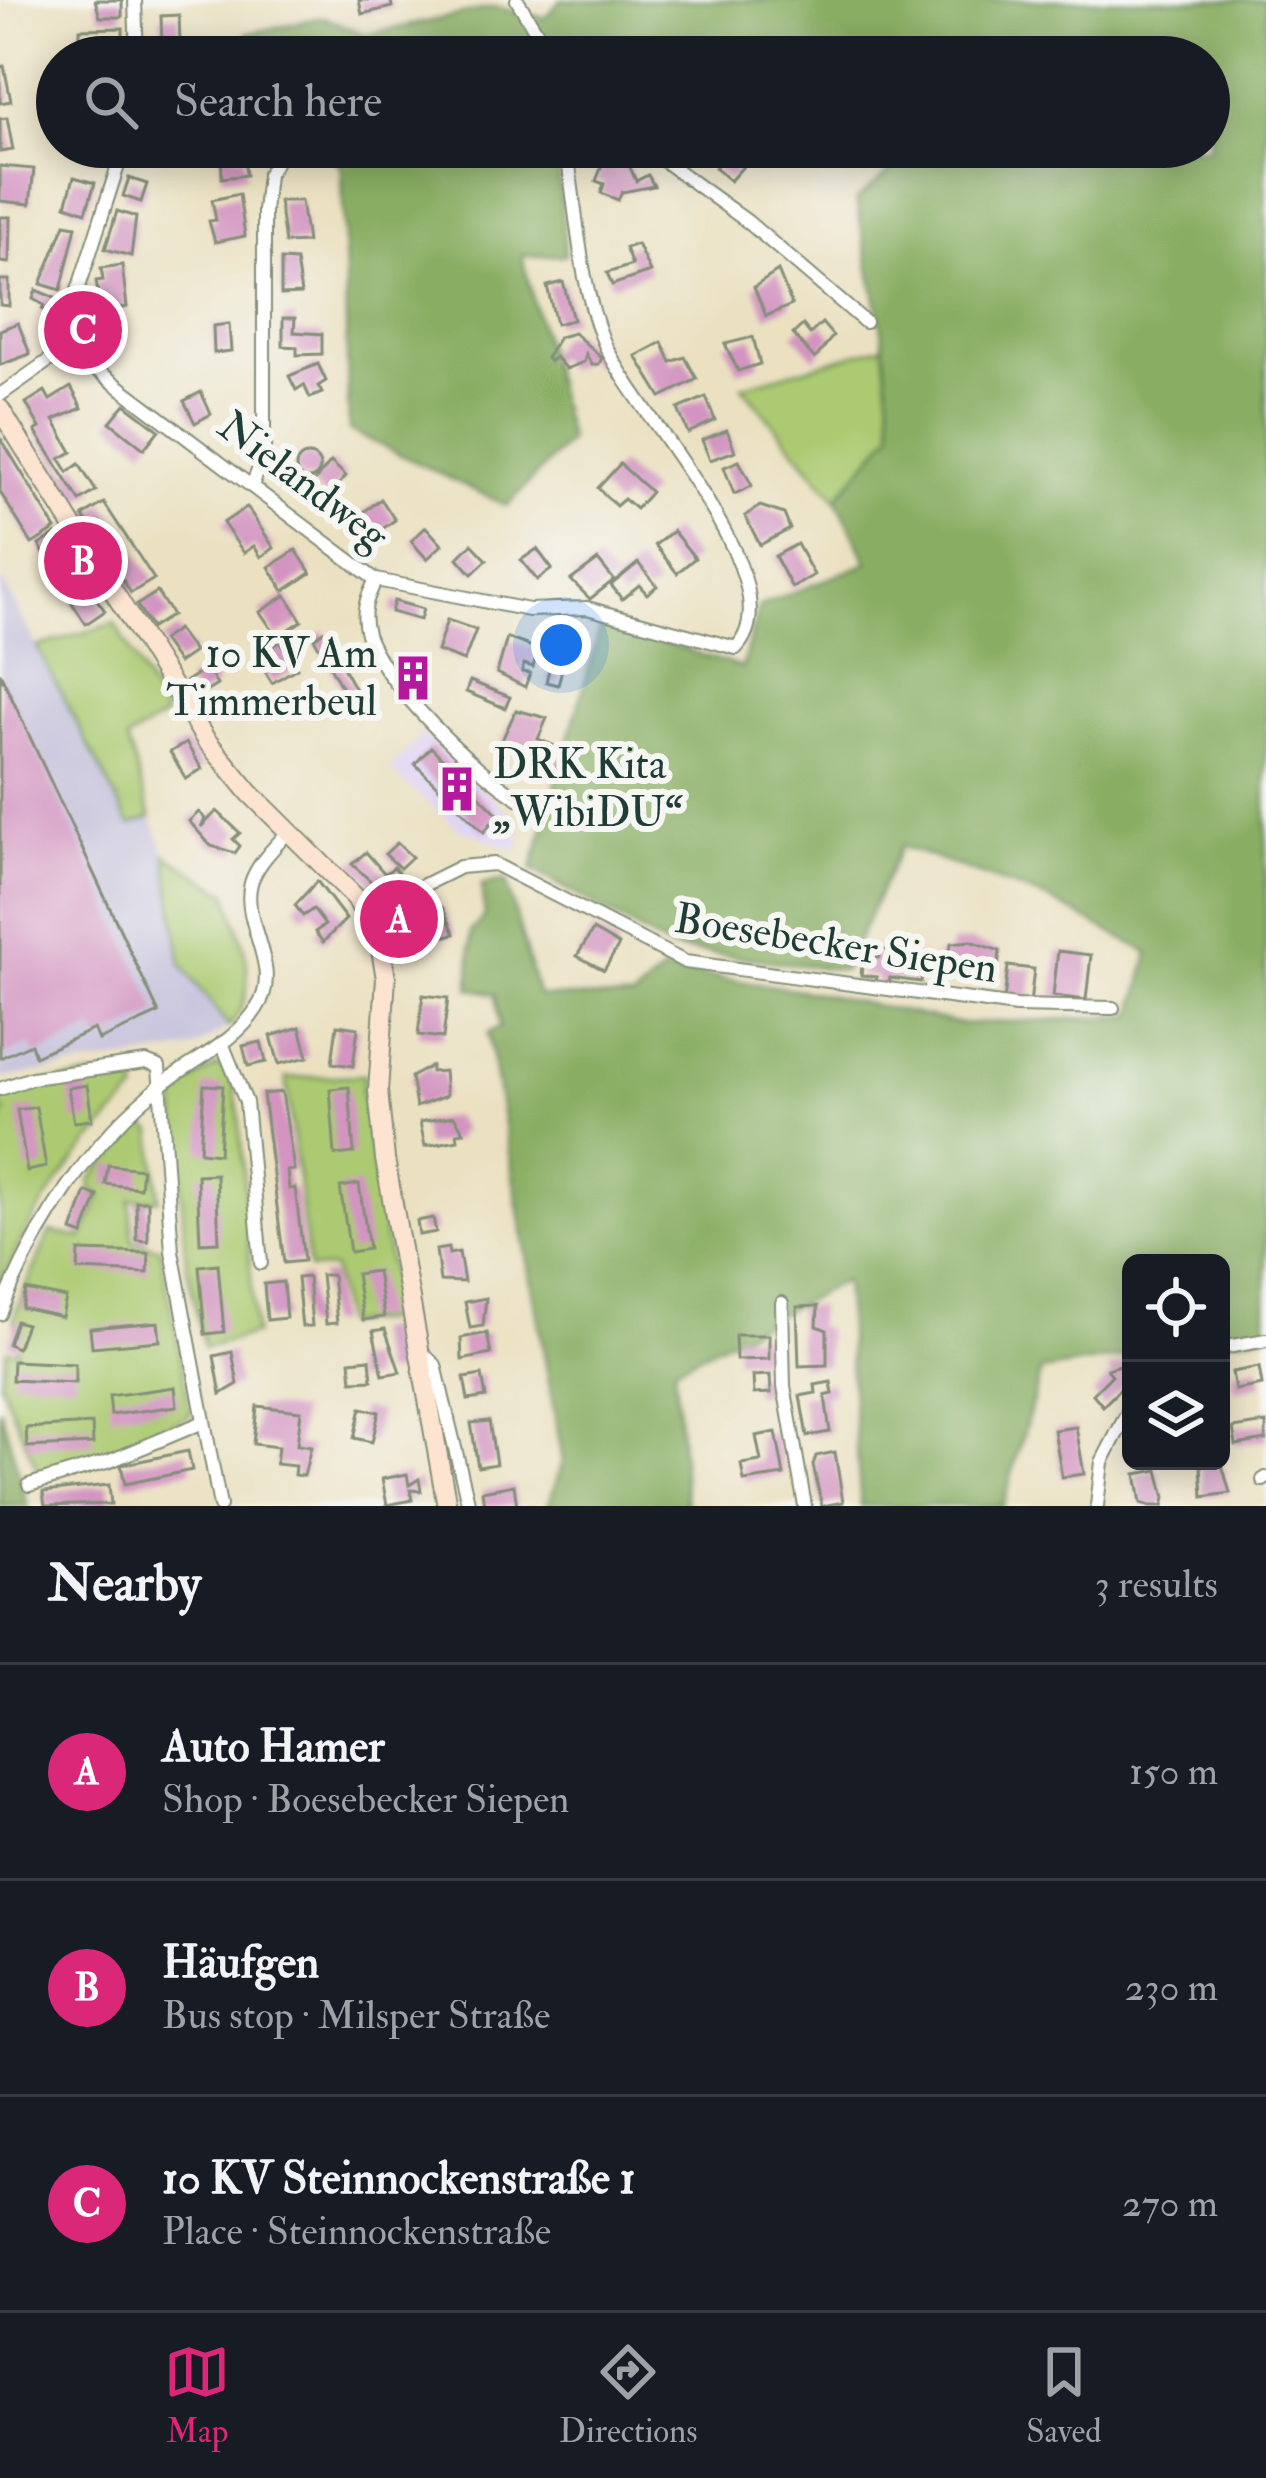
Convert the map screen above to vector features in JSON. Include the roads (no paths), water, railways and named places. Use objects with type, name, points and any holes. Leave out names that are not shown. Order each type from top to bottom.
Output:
[{"type":"street","points":[[134,0],[136,36]]},
{"type":"street","points":[[517,0],[539,36]]},
{"type":"street","points":[[0,395],[51,359],[61,343],[117,168]]},
{"type":"street","points":[[253,483],[263,456],[264,211],[272,168]]},
{"type":"street","name":"Nielandweg","points":[[61,343],[376,580],[529,610],[587,608],[728,649],[741,645],[748,590],[732,537],[620,377],[593,312],[569,168]]},
{"type":"street","points":[[674,168],[748,222],[865,322]]},
{"type":"street","points":[[0,409],[206,740],[366,914],[380,944],[386,978],[378,1091],[447,1506]]},
{"type":"street","points":[[376,580],[363,612],[374,650],[386,669],[496,785],[520,800]]},
{"type":"street","points":[[0,1313],[24,1255],[95,1152],[161,1085],[222,1043],[263,996],[266,966],[250,904],[251,884],[290,831]]},
{"type":"street","name":"Boesebecker Siepen","points":[[366,914],[460,867],[494,864],[685,962],[781,970],[861,987],[1016,1006],[1113,1008]]},
{"type":"street","points":[[222,1043],[246,1102],[261,1263]]},
{"type":"street","points":[[0,1089],[32,1078],[146,1062],[159,1067],[172,1251],[220,1506]]},
{"type":"street","points":[[782,1303],[784,1386],[805,1506]]},
{"type":"street","points":[[1230,1346],[1266,1340]]},
{"type":"street","points":[[419,1351],[435,1365],[454,1427],[469,1506]]},
{"type":"street","points":[[28,1486],[110,1461],[201,1423]]},
{"type":"street","points":[[1097,1506],[1102,1462],[1122,1423]]},
{"type":"place","name":"10 KV Steinnockenstraße 1","points":[[83,330]]},
{"type":"place","name":"Häufgen","points":[[83,561]]},
{"type":"place","name":"10 KV Am Timmerbeul","points":[[413,678]]},
{"type":"place","name":"DRK Kita „WibiDU“","points":[[457,789]]},
{"type":"place","name":"Auto Hamer","points":[[399,919]]}]
